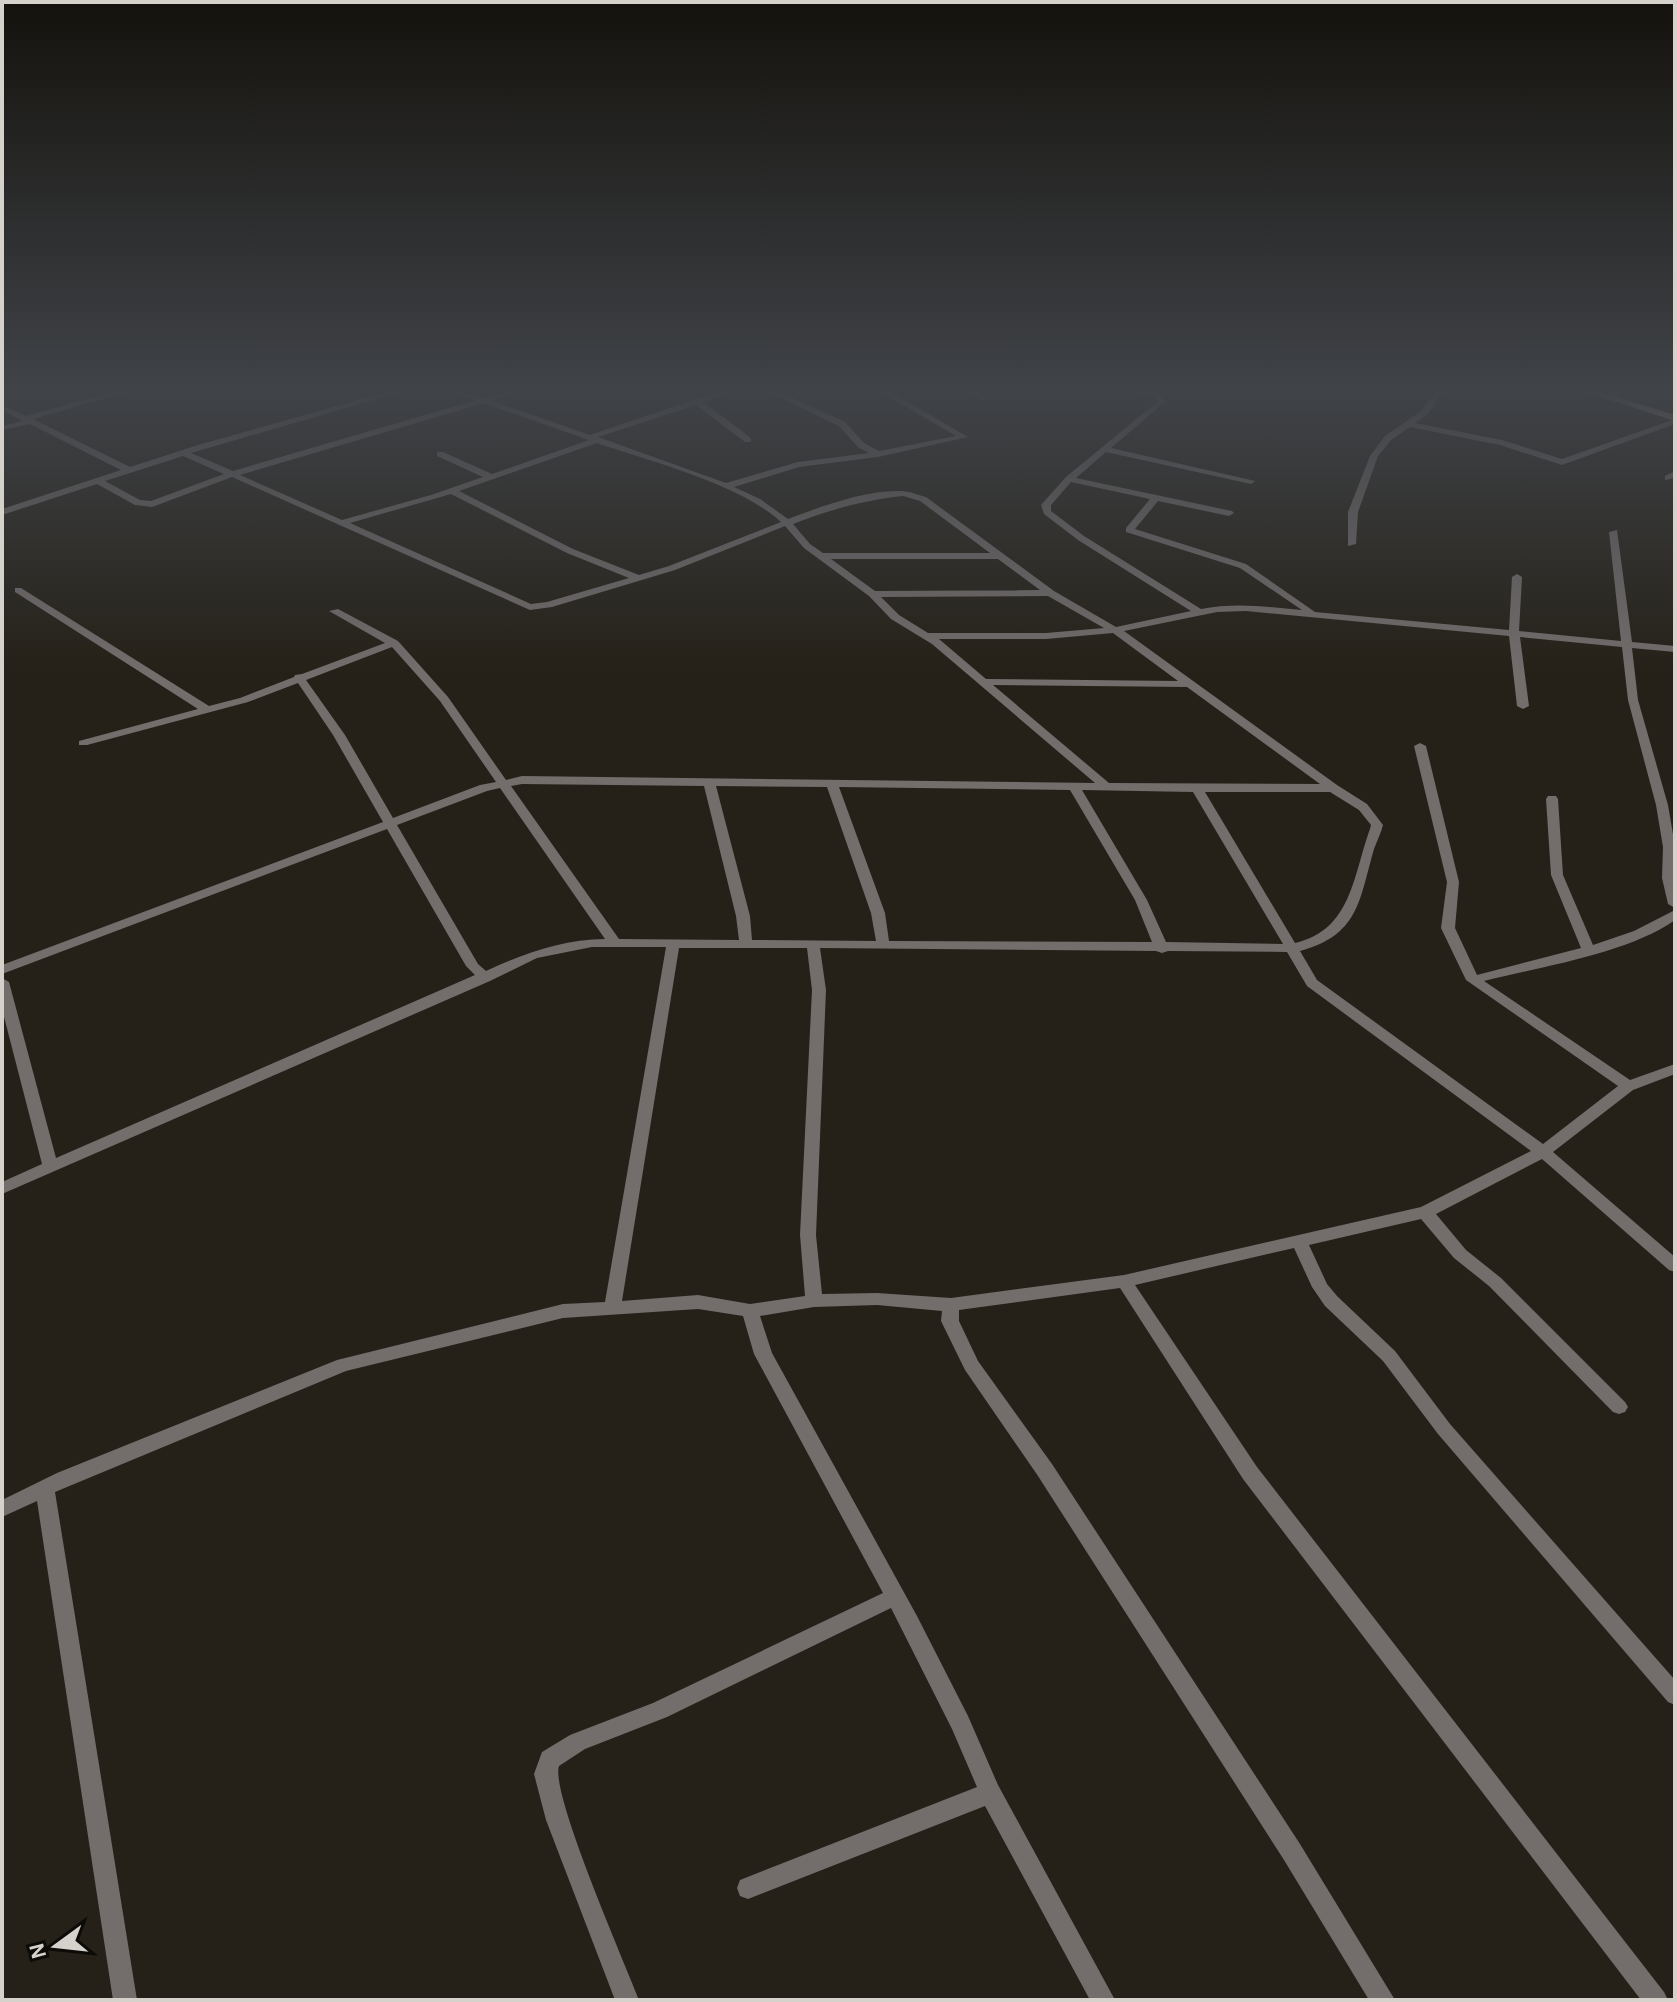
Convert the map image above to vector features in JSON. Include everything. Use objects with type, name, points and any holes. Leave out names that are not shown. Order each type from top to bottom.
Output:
[{"type":"street","points":[[2,512],[80,485]]},
{"type":"street","points":[[107,485],[145,504],[199,485]]},
{"type":"street","points":[[2,1188],[533,955],[592,943],[614,942],[1162,949],[1248,947],[1276,950],[1321,942],[1339,927],[1361,882],[1377,825],[1363,807],[1115,630],[1050,593],[909,492],[889,493],[846,503],[637,578],[548,605],[530,607],[344,522],[255,485]]},
{"type":"street","points":[[344,522],[469,485]]},
{"type":"street","points":[[1063,485],[1046,505],[1053,518],[1200,613]]},
{"type":"street","points":[[1098,485],[1229,513]]},
{"type":"street","points":[[1351,544],[1353,512],[1363,485]]},
{"type":"street","points":[[726,486],[757,501],[788,523],[822,556],[873,594],[895,617],[926,636],[1105,786]]},
{"type":"street","points":[[451,491],[570,551],[637,578]]},
{"type":"street","points":[[1156,498],[1129,530],[1243,566],[1314,613]]},
{"type":"street","points":[[1614,532],[1633,700],[1662,805],[1669,847],[1668,878],[1675,904]]},
{"type":"street","points":[[822,556],[1001,556]]},
{"type":"street","points":[[1517,577],[1514,633],[1523,706]]},
{"type":"street","points":[[18,590],[208,710]]},
{"type":"street","points":[[873,594],[1050,593]]},
{"type":"street","points":[[926,636],[1061,636],[1115,630],[1237,608],[1675,649]]},
{"type":"street","points":[[334,611],[394,643],[422,670],[614,942]]},
{"type":"street","points":[[83,743],[244,700],[394,643]]},
{"type":"street","points":[[299,677],[339,735],[473,966],[485,978]]},
{"type":"street","points":[[981,682],[1189,684]]},
{"type":"street","points":[[1420,746],[1453,882],[1448,928],[1473,980],[1628,1086]]},
{"type":"street","points":[[2,970],[504,783],[534,779],[1333,788]]},
{"type":"street","points":[[709,783],[743,916],[746,944]]},
{"type":"street","points":[[832,784],[878,913],[883,945]]},
{"type":"street","points":[[1074,786],[1141,900],[1162,949]]},
{"type":"street","points":[[1197,788],[1312,983],[1543,1152],[1675,1266]]},
{"type":"street","points":[[1552,799],[1557,875],[1588,948]]},
{"type":"street","points":[[1473,980],[1669,929],[1675,914]]},
{"type":"street","points":[[612,1308],[673,943]]},
{"type":"street","points":[[813,945],[819,990],[808,1235],[814,1301]]},
{"type":"street","points":[[2,982],[50,1166]]},
{"type":"street","points":[[2,1509],[343,1365],[563,1311],[698,1302],[750,1311],[814,1301],[877,1299],[951,1305],[1124,1281],[1300,1243],[1383,1219],[1425,1212],[1543,1152],[1628,1086],[1675,1069]]},
{"type":"street","points":[[1425,1212],[1460,1254],[1495,1282],[1619,1407]]},
{"type":"street","points":[[1300,1243],[1320,1287],[1331,1301],[1389,1356],[1444,1429],[1675,1695]]},
{"type":"street","points":[[1124,1281],[1250,1473],[1656,2000]]},
{"type":"street","points":[[951,1305],[950,1321],[971,1365],[1045,1470],[1292,1852],[1383,2000]]},
{"type":"street","points":[[750,1311],[763,1354],[895,1597],[960,1723],[990,1793],[1103,2000]]},
{"type":"street","points":[[45,1489],[125,2000]]},
{"type":"street","points":[[627,2000],[557,1820],[545,1774],[550,1759],[578,1742],[660,1710],[895,1597]]},
{"type":"street","points":[[748,1888],[990,1793]]}]
